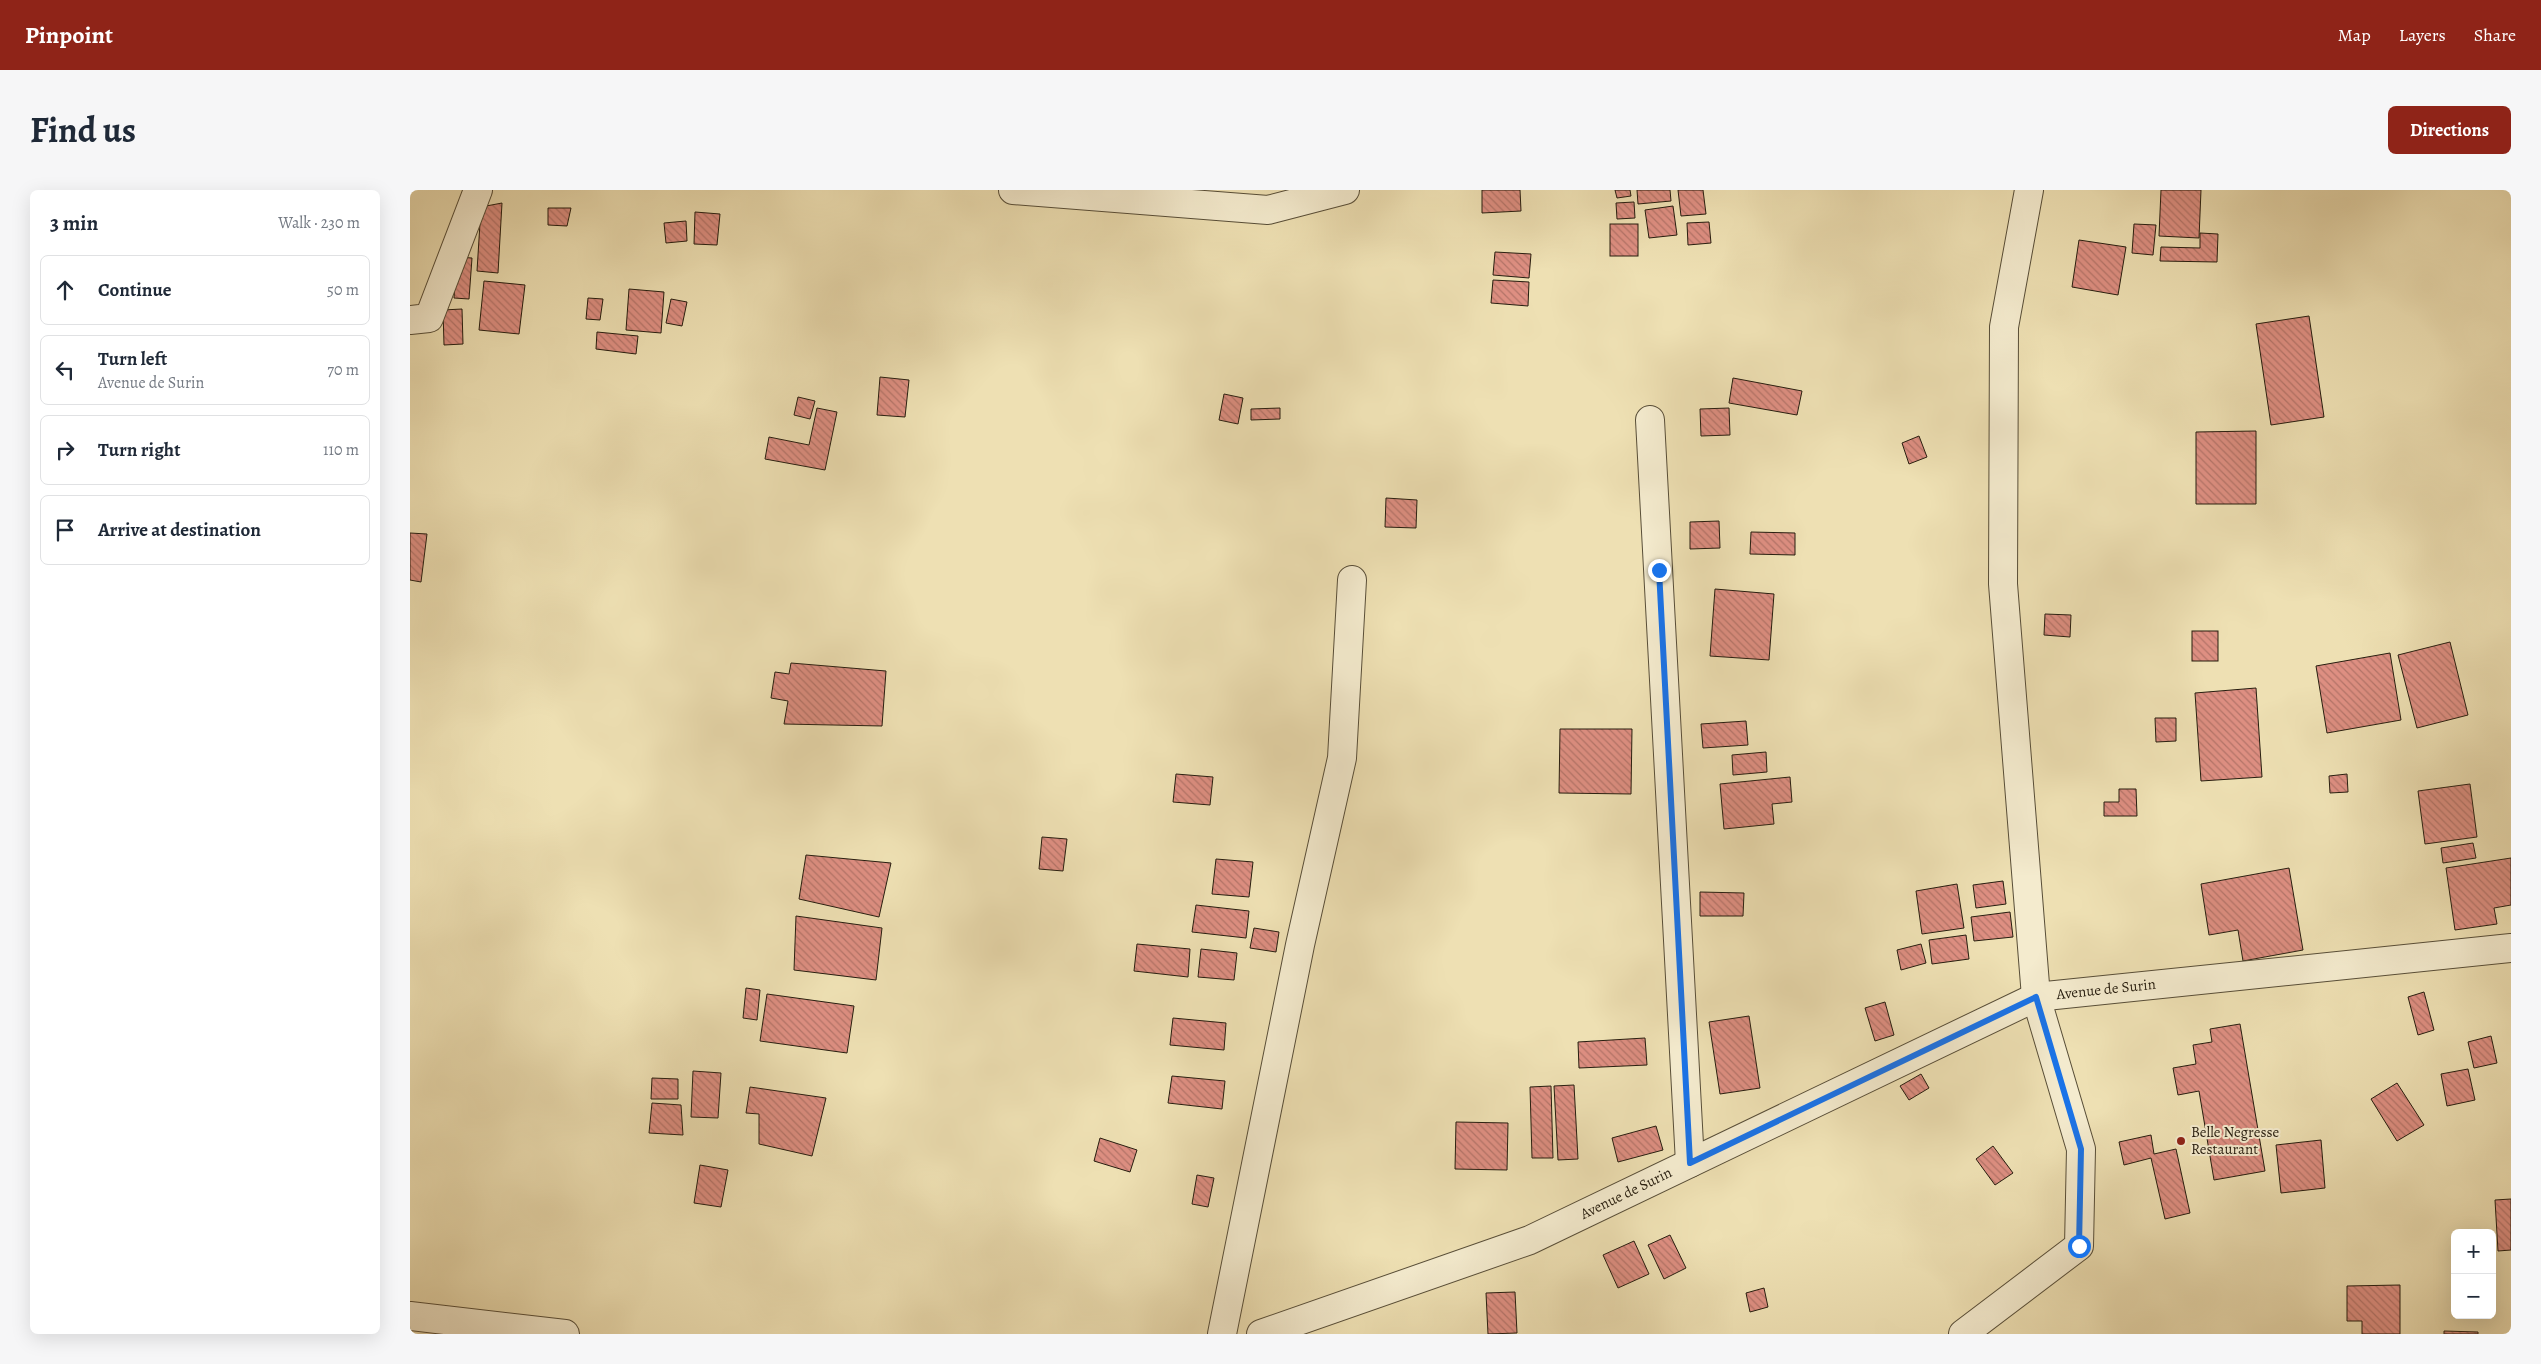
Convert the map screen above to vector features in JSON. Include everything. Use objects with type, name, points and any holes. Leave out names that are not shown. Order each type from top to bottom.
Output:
[{"type":"street","points":[[410,320],[429,318],[478,190]]},
{"type":"street","points":[[1013,190],[1268,210],[1345,190]]},
{"type":"street","points":[[1963,1334],[2079,1246],[2081,1149],[2036,997],[2003,584],[2004,327],[2030,190]]},
{"type":"street","points":[[1650,420],[1690,1163]]},
{"type":"street","points":[[1222,1334],[1300,945],[1342,758],[1352,580]]},
{"type":"street","name":"Avenue de Surin","points":[[1261,1334],[1530,1240],[2036,997],[2511,948]]},
{"type":"street","points":[[410,1316],[565,1334]]},
{"type":"building","points":[[1482,190],[1520,190],[1521,211],[1482,213]]},
{"type":"building","points":[[1615,190],[1630,190],[1631,196],[1617,198]]},
{"type":"building","points":[[1637,190],[1670,190],[1671,201],[1638,204]]},
{"type":"building","points":[[1678,190],[1703,190],[1706,214],[1681,216]]},
{"type":"building","points":[[2161,190],[2201,190],[2199,238],[2159,236]]},
{"type":"building","points":[[1634,202],[1635,218],[1617,219],[1616,203]]},
{"type":"building","points":[[502,203],[498,273],[477,271],[481,207]]},
{"type":"building","points":[[1673,206],[1677,235],[1649,238],[1645,210]]},
{"type":"building","points":[[548,208],[571,208],[567,226],[548,225]]},
{"type":"building","points":[[695,212],[720,214],[717,245],[694,244]]},
{"type":"building","points":[[686,221],[687,241],[666,243],[664,223]]},
{"type":"building","points":[[1709,222],[1711,243],[1688,245],[1687,223]]},
{"type":"building","points":[[1610,224],[1638,224],[1638,256],[1610,256]]},
{"type":"building","points":[[2134,224],[2156,225],[2153,255],[2132,253]]},
{"type":"building","points":[[2200,233],[2218,234],[2217,262],[2160,261],[2161,247],[2200,248]]},
{"type":"building","points":[[2079,240],[2126,247],[2118,295],[2072,287]]},
{"type":"building","points":[[1495,252],[1531,254],[1529,278],[1493,275]]},
{"type":"building","points":[[457,257],[472,258],[469,299],[454,298]]},
{"type":"building","points":[[1493,280],[1529,282],[1528,306],[1491,303]]},
{"type":"building","points":[[484,281],[525,285],[519,334],[479,330]]},
{"type":"building","points":[[629,289],[664,292],[661,333],[626,330]]},
{"type":"building","points":[[588,298],[603,299],[600,320],[586,319]]},
{"type":"building","points":[[671,299],[687,302],[682,326],[666,323]]},
{"type":"building","points":[[462,309],[463,344],[444,345],[443,310]]},
{"type":"building","points":[[2309,316],[2324,417],[2271,425],[2256,324]]},
{"type":"building","points":[[597,332],[638,336],[636,354],[596,349]]},
{"type":"building","points":[[880,377],[909,380],[905,417],[877,415]]},
{"type":"building","points":[[1733,378],[1802,391],[1797,415],[1729,403]]},
{"type":"building","points":[[1224,394],[1243,398],[1238,424],[1219,420]]},
{"type":"building","points":[[798,397],[815,401],[810,419],[794,415]]},
{"type":"building","points":[[817,408],[837,412],[825,470],[765,459],[769,437],[809,445]]},
{"type":"building","points":[[1280,408],[1280,419],[1251,420],[1251,409]]},
{"type":"building","points":[[1729,408],[1730,435],[1701,436],[1700,409]]},
{"type":"building","points":[[2256,431],[2256,504],[2196,504],[2196,432]]},
{"type":"building","points":[[1919,436],[1927,457],[1909,464],[1902,443]]},
{"type":"building","points":[[1386,498],[1417,500],[1416,528],[1385,527]]},
{"type":"building","points":[[1719,521],[1720,548],[1690,549],[1690,522]]},
{"type":"building","points":[[1751,532],[1795,533],[1795,555],[1750,554]]},
{"type":"building","points":[[410,533],[427,534],[421,582],[410,580]]},
{"type":"building","points":[[1715,589],[1774,594],[1769,660],[1710,656]]},
{"type":"building","points":[[2045,614],[2071,615],[2070,637],[2044,635]]},
{"type":"building","points":[[2192,631],[2218,631],[2218,661],[2192,661]]},
{"type":"building","points":[[2450,642],[2468,715],[2417,728],[2398,655]]},
{"type":"building","points":[[2390,653],[2401,720],[2327,733],[2316,666]]},
{"type":"building","points":[[791,663],[886,671],[882,726],[784,724],[788,701],[771,698],[775,672],[789,674]]},
{"type":"building","points":[[2256,688],[2262,777],[2201,781],[2195,693]]},
{"type":"building","points":[[2155,718],[2176,718],[2176,741],[2156,742]]},
{"type":"building","points":[[1746,721],[1748,745],[1703,748],[1701,724]]},
{"type":"building","points":[[1560,729],[1632,729],[1631,794],[1559,793]]},
{"type":"building","points":[[1766,752],[1767,772],[1733,775],[1732,755]]},
{"type":"building","points":[[1176,774],[1213,777],[1210,805],[1173,802]]},
{"type":"building","points":[[2347,774],[2348,792],[2330,793],[2329,776]]},
{"type":"building","points":[[1790,777],[1792,802],[1772,804],[1774,824],[1724,829],[1720,784]]},
{"type":"building","points":[[2470,784],[2477,837],[2425,844],[2418,791]]},
{"type":"building","points":[[2119,789],[2136,789],[2137,816],[2104,816],[2104,802],[2119,802]]},
{"type":"building","points":[[1042,837],[1067,839],[1063,871],[1039,869]]},
{"type":"building","points":[[2473,843],[2476,858],[2443,863],[2441,848]]},
{"type":"building","points":[[806,855],[891,863],[879,917],[799,899]]},
{"type":"building","points":[[2511,858],[2511,905],[2494,908],[2497,924],[2455,930],[2446,868]]},
{"type":"building","points":[[1216,859],[1253,862],[1249,897],[1212,894]]},
{"type":"building","points":[[2289,868],[2303,950],[2243,961],[2238,930],[2209,935],[2201,884]]},
{"type":"building","points":[[2003,881],[2006,904],[1976,908],[1973,885]]},
{"type":"building","points":[[1957,884],[1964,928],[1922,934],[1916,891]]},
{"type":"building","points":[[1700,892],[1744,893],[1743,916],[1700,916]]},
{"type":"building","points":[[1196,905],[1249,911],[1246,938],[1192,932]]},
{"type":"building","points":[[2010,912],[2013,937],[1974,941],[1971,917]]},
{"type":"building","points":[[796,916],[882,928],[876,980],[794,970]]},
{"type":"building","points":[[1254,928],[1279,932],[1276,952],[1250,948]]},
{"type":"building","points":[[1966,935],[1969,959],[1932,964],[1929,940]]},
{"type":"building","points":[[1137,944],[1190,949],[1188,977],[1134,971]]},
{"type":"building","points":[[1921,944],[1926,963],[1901,970],[1897,950]]},
{"type":"building","points":[[1201,949],[1237,953],[1234,980],[1198,977]]},
{"type":"building","points":[[746,988],[760,990],[757,1020],[743,1018]]},
{"type":"building","points":[[2424,992],[2434,1030],[2418,1035],[2408,997]]},
{"type":"building","points":[[767,994],[854,1006],[847,1053],[760,1041]]},
{"type":"building","points":[[1885,1002],[1894,1035],[1875,1041],[1865,1008]]},
{"type":"building","points":[[1749,1016],[1760,1088],[1720,1094],[1709,1022]]},
{"type":"building","points":[[1173,1018],[1226,1023],[1224,1050],[1170,1045]]},
{"type":"building","points":[[2240,1024],[2265,1171],[2214,1180],[2199,1091],[2178,1095],[2173,1068],[2196,1064],[2193,1045],[2212,1042],[2210,1029]]},
{"type":"building","points":[[2491,1036],[2497,1063],[2474,1068],[2468,1042]]},
{"type":"building","points":[[1645,1038],[1647,1065],[1579,1068],[1578,1042]]},
{"type":"building","points":[[2468,1069],[2475,1100],[2447,1106],[2441,1074]]},
{"type":"building","points":[[693,1071],[721,1073],[718,1118],[691,1117]]},
{"type":"building","points":[[1921,1074],[1929,1088],[1909,1100],[1900,1086]]},
{"type":"building","points":[[1172,1076],[1225,1081],[1222,1109],[1168,1103]]},
{"type":"building","points":[[652,1078],[678,1079],[678,1099],[651,1099]]},
{"type":"building","points":[[2397,1083],[2424,1125],[2397,1141],[2371,1099]]},
{"type":"building","points":[[1574,1085],[1578,1159],[1558,1160],[1554,1086]]},
{"type":"building","points":[[1551,1086],[1553,1158],[1532,1158],[1530,1087]]},
{"type":"building","points":[[750,1087],[826,1098],[812,1156],[759,1144],[759,1114],[746,1113]]},
{"type":"building","points":[[652,1103],[681,1105],[683,1135],[649,1133]]},
{"type":"building","points":[[1456,1122],[1508,1123],[1507,1170],[1455,1169]]},
{"type":"building","points":[[1656,1126],[1663,1150],[1618,1162],[1612,1138]]},
{"type":"building","points":[[2151,1135],[2154,1154],[2176,1149],[2190,1213],[2165,1219],[2151,1158],[2124,1165],[2119,1142]]},
{"type":"building","points":[[1100,1138],[1137,1150],[1130,1172],[1094,1161]]},
{"type":"building","points":[[2321,1140],[2325,1188],[2281,1193],[2276,1145]]},
{"type":"building","points":[[1993,1146],[2013,1173],[1995,1185],[1976,1159]]},
{"type":"building","points":[[700,1165],[728,1170],[721,1207],[694,1203]]},
{"type":"building","points":[[1197,1175],[1214,1178],[1208,1207],[1192,1204]]},
{"type":"building","points":[[2511,1199],[2511,1250],[2498,1251],[2495,1200]]},
{"type":"building","points":[[1670,1235],[1686,1268],[1664,1279],[1648,1245]]},
{"type":"building","points":[[1634,1241],[1649,1274],[1618,1288],[1603,1255]]},
{"type":"building","points":[[2400,1285],[2400,1334],[2362,1334],[2362,1321],[2347,1321],[2347,1286]]},
{"type":"building","points":[[1764,1288],[1768,1307],[1750,1312],[1746,1293]]},
{"type":"building","points":[[1515,1292],[1517,1333],[1488,1334],[1486,1293]]},
{"type":"building","points":[[2444,1331],[2478,1332],[2478,1334],[2444,1334]]},
{"type":"place","name":"Belle Negresse Restaurant","points":[[2181,1141]]},
{"type":"route","points":[[1659,570],[1690,1163],[2036,997],[2081,1149],[2079,1246]]}]
